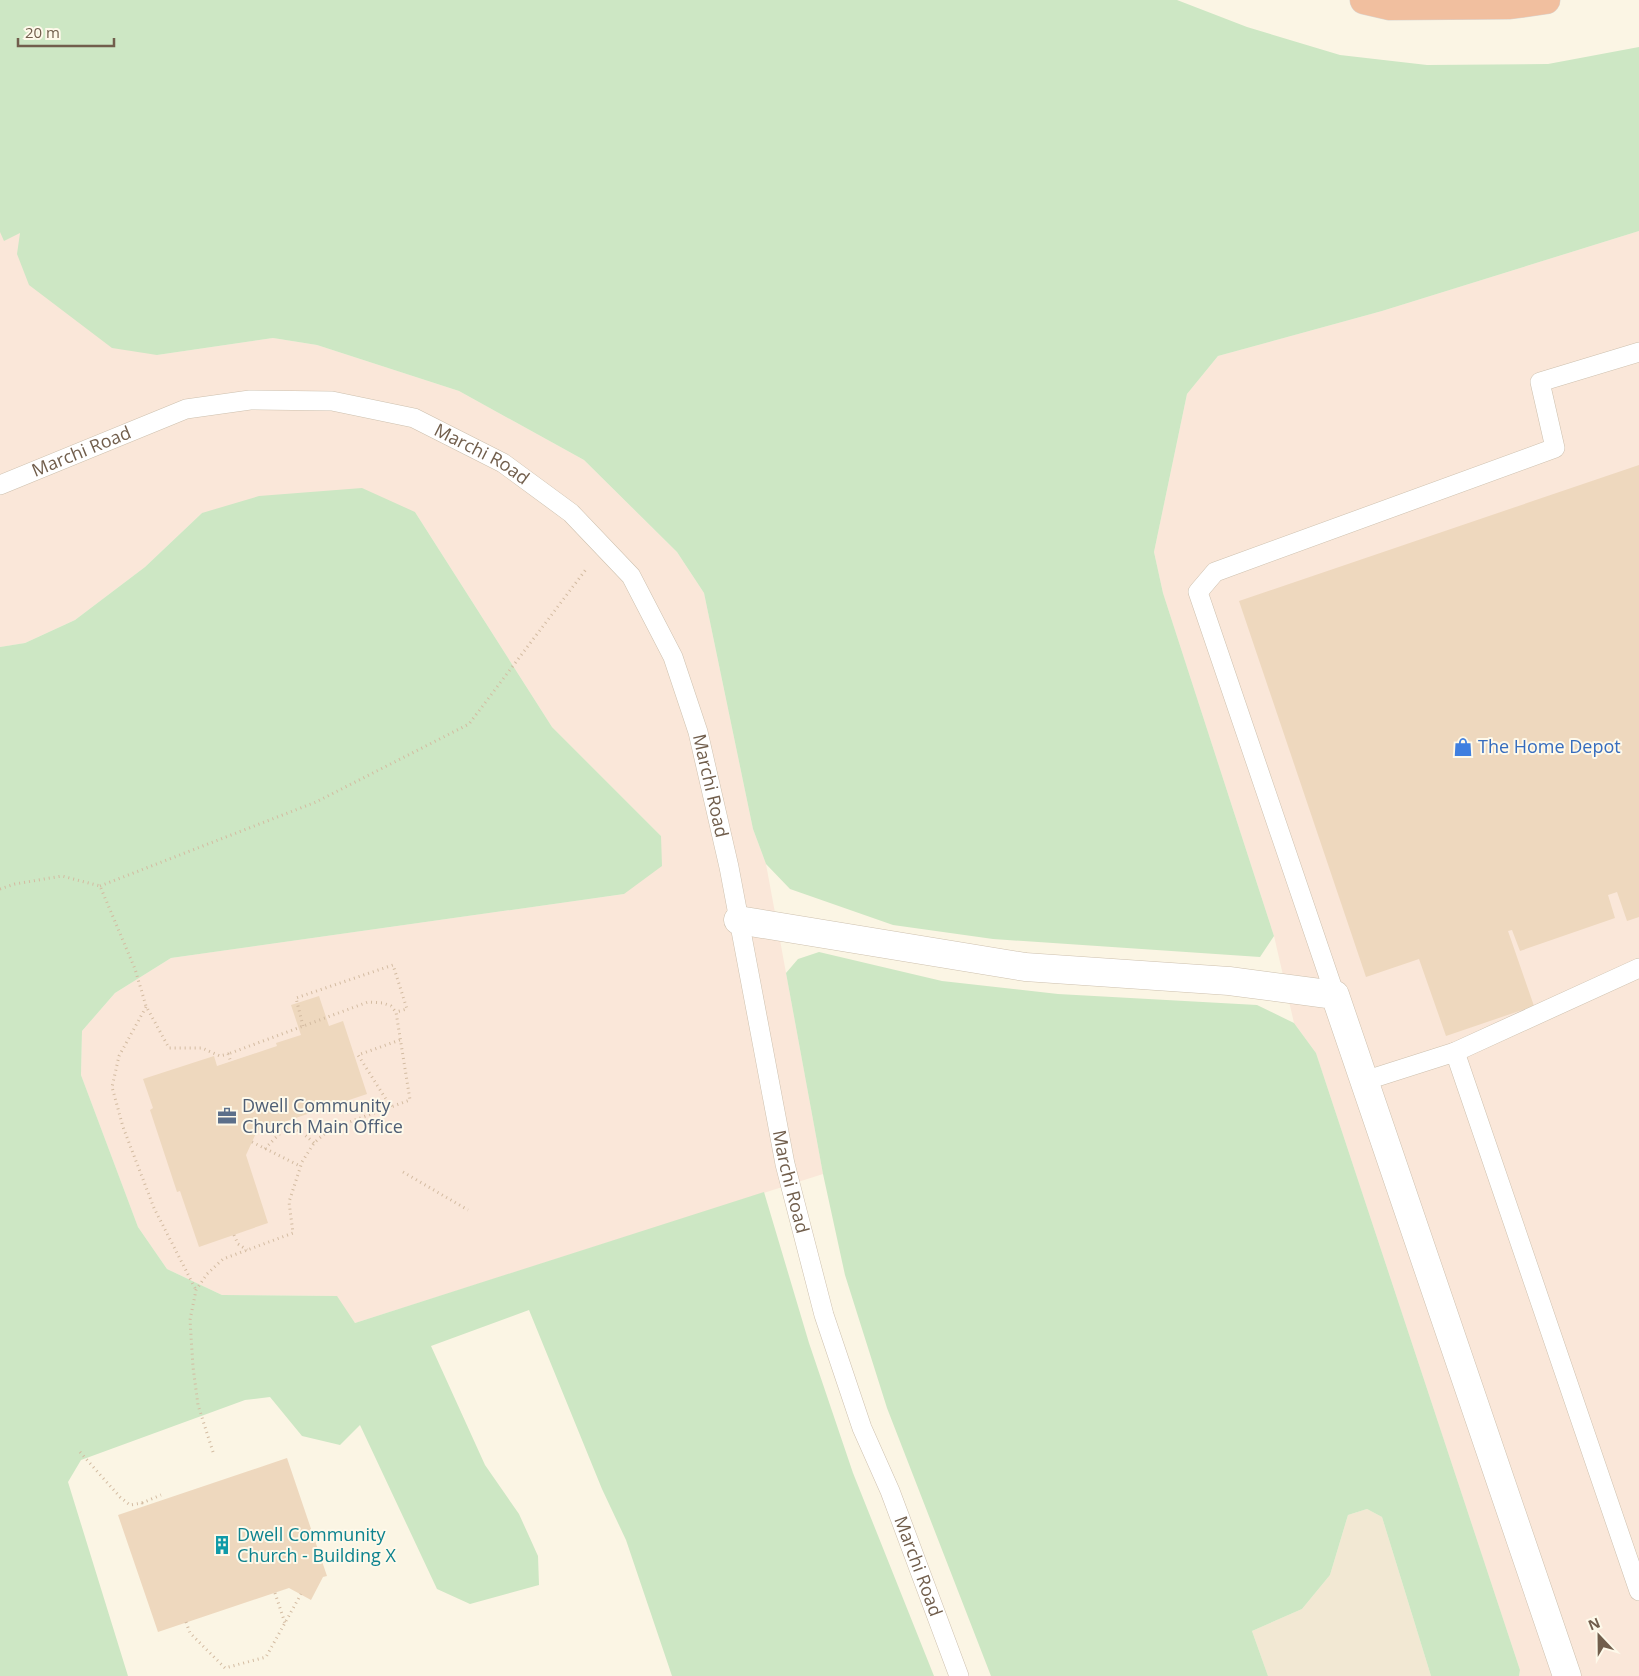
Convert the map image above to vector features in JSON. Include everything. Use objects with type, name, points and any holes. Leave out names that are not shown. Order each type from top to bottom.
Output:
[{"type":"highway","points":[[1364,0],[1390,6],[1510,5],[1546,0]]},
{"type":"street","points":[[738,920],[1025,967],[1229,981],[1335,995],[1567,1676]]},
{"type":"lane","points":[[1335,995],[1198,592],[1215,572],[1231,565],[1554,448],[1540,382],[1639,352]]},
{"type":"lane","name":"Marchi Road","points":[[0,485],[186,409],[250,400],[332,402],[414,418],[503,463],[571,512],[631,576],[669,649],[698,732],[729,867],[787,1173],[824,1315],[862,1428],[893,1500],[960,1676]]},
{"type":"lane","points":[[1364,1081],[1455,1052],[1639,968]]},
{"type":"lane","points":[[1455,1052],[1639,1591]]},
{"type":"path","points":[[0,889],[15,884],[62,876],[100,886],[316,802],[468,724],[603,546]]},
{"type":"path","points":[[100,886],[135,969],[146,1006],[169,1048],[202,1048],[220,1056],[368,1002],[391,1006],[396,1012],[410,1100],[330,1128],[314,1143],[300,1166],[289,1202],[293,1233],[223,1259],[207,1274],[196,1290],[190,1320],[193,1367],[198,1405],[213,1452]]},
{"type":"path","points":[[303,1026],[296,998],[393,965],[407,1009],[396,1012]]},
{"type":"path","points":[[146,1006],[118,1056],[112,1087],[123,1127],[154,1208],[196,1290]]},
{"type":"path","points":[[391,1106],[358,1055],[400,1040]]},
{"type":"path","points":[[228,1054],[231,1062]]},
{"type":"path","points":[[282,1123],[285,1130]]},
{"type":"path","points":[[265,1149],[278,1134],[285,1130],[300,1130],[314,1143]]},
{"type":"path","points":[[252,1142],[300,1166]]},
{"type":"path","points":[[403,1172],[468,1210]]},
{"type":"path","points":[[234,1235],[238,1244],[248,1250]]},
{"type":"path","points":[[80,1452],[120,1497],[130,1505],[143,1505],[161,1495]]},
{"type":"path","points":[[275,1593],[285,1623]]},
{"type":"path","points":[[186,1622],[190,1633],[225,1668],[266,1657],[301,1594]]},
{"type":"shaded area","points":[[0,0],[157,355],[273,338],[317,345],[459,391],[584,460],[677,552],[704,593],[753,829],[766,864],[823,1174],[355,1323],[336,1296],[222,1295],[167,1269],[138,1227],[81,1075],[82,1031],[115,993],[171,958],[624,894],[661,836],[552,727],[415,512],[202,513],[145,567],[75,620],[25,643],[0,647]]},
{"type":"shaded area","points":[[1639,231],[1639,1676],[1519,1676],[1520,1670],[1316,1053],[1294,1023],[1274,936],[1163,593],[1154,552],[1187,394],[1218,356],[1382,311]]},
{"type":"shaded area","points":[[1367,1509],[1382,1517],[1431,1676],[1268,1676],[1252,1631],[1302,1609],[1330,1575],[1348,1515]]},
{"type":"green space","points":[[0,0],[1177,0],[1247,27],[1340,55],[1427,65],[1548,64],[1639,47],[1639,231],[1382,311],[1218,356],[1187,394],[1154,552],[1163,593],[1274,936],[1260,957],[993,939],[893,925],[790,889],[766,864],[753,829],[704,593],[677,552],[584,460],[459,391],[317,345],[273,338],[157,355],[112,348],[29,285],[17,254],[20,233],[4,241],[0,232]]},
{"type":"green space","points":[[362,488],[415,512],[552,727],[661,836],[662,866],[624,894],[171,958],[115,993],[82,1031],[81,1075],[138,1227],[167,1269],[222,1295],[337,1296],[355,1323],[764,1192],[809,1343],[853,1473],[934,1676],[672,1676],[626,1540],[602,1489],[529,1310],[431,1346],[485,1465],[519,1514],[538,1556],[539,1585],[470,1604],[437,1589],[360,1425],[340,1445],[302,1436],[270,1397],[245,1400],[81,1460],[68,1482],[128,1676],[0,1676],[0,647],[25,643],[75,620],[145,567],[202,513],[259,496]]},
{"type":"green space","points":[[819,952],[942,981],[1058,994],[1257,1005],[1294,1023],[1316,1053],[1520,1670],[1519,1676],[1431,1676],[1382,1517],[1367,1509],[1348,1515],[1330,1575],[1302,1609],[1252,1631],[1268,1676],[991,1676],[887,1408],[845,1275],[823,1174],[786,973],[798,959]]},
{"type":"building","name":"The Home Depot","points":[[1639,465],[1639,917],[1627,921],[1617,892],[1608,895],[1615,918],[1520,951],[1512,930],[1508,931],[1534,1006],[1446,1036],[1419,959],[1366,977],[1239,601]]},
{"type":"building","name":"Dwell Community Church Main Office","points":[[319,996],[329,1026],[343,1021],[367,1094],[257,1131],[246,1155],[268,1223],[199,1247],[180,1191],[177,1192],[150,1110],[153,1108],[143,1079],[214,1056],[217,1066],[277,1046],[276,1043],[301,1035],[291,1005]]},
{"type":"building","name":"Dwell Community Church - Building X","points":[[287,1458],[327,1576],[323,1577],[311,1600],[289,1588],[158,1632],[118,1515]]},
{"type":"place","name":"The Home Depot","points":[[1463,747]]},
{"type":"place","name":"Dwell Community Church Main Office","points":[[227,1116]]},
{"type":"place","name":"Dwell Community Church - Building X","points":[[222,1545]]}]
